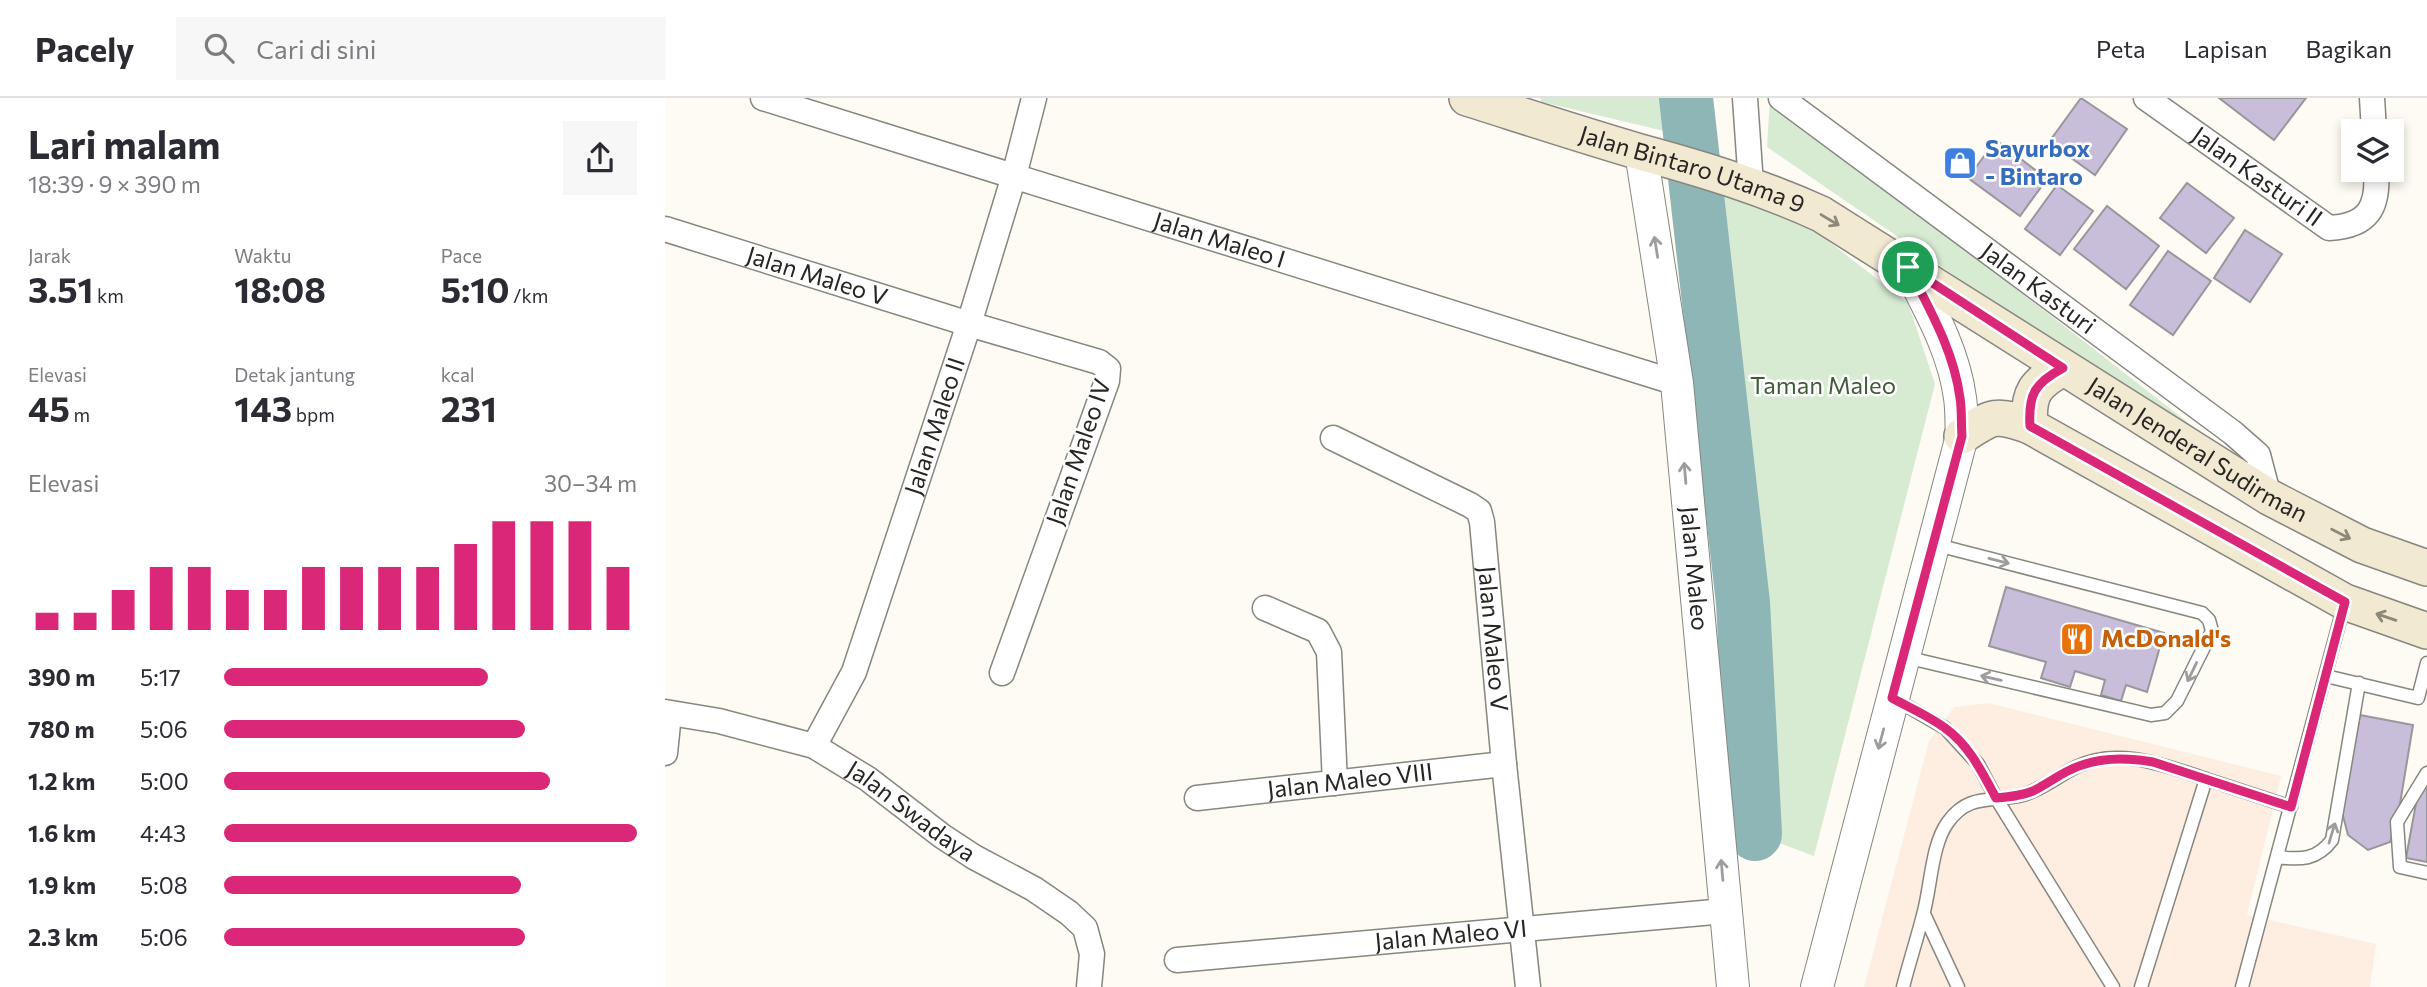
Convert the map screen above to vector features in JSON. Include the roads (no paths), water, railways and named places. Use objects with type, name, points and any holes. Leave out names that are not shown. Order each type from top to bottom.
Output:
[{"type":"main road","name":"Jalan Bintaro Utama 9","points":[[1467,98],[1526,108],[1650,154],[1737,180],[1821,214],[1908,267]]},
{"type":"main road","name":"Jalan Jenderal Sudirman","points":[[1908,267],[2269,497],[2363,545],[2427,568]]},
{"type":"main road","points":[[2030,426],[2032,393],[2045,377],[2063,368]]},
{"type":"main road","points":[[1962,436],[1986,420],[2004,416],[2030,426],[2345,602],[2427,631]]},
{"type":"street","name":"Jalan Maleo I","points":[[763,98],[1677,383]]},
{"type":"street","name":"Jalan Maleo II","points":[[814,746],[854,672],[969,324],[1014,176],[1034,98]]},
{"type":"street","points":[[1737,180],[1745,98]]},
{"type":"street","name":"Jalan Kasturi","points":[[1781,98],[2233,433],[2258,455],[2269,497]]},
{"type":"street","name":"Jalan Kasturi II","points":[[2146,98],[2329,228],[2349,227],[2362,219],[2373,206],[2377,182]]},
{"type":"street","points":[[2372,98],[2373,119]]},
{"type":"street","name":"Jalan Maleo","points":[[1650,154],[1677,383],[1733,987]]},
{"type":"street","name":"Jalan Maleo V","points":[[665,229],[969,324]]},
{"type":"street","points":[[1816,985],[1962,436],[1960,398],[1951,362],[1937,322],[1908,267]]},
{"type":"street","name":"Jalan Maleo IV","points":[[969,324],[1099,362],[1108,369],[1107,381],[1002,673]]},
{"type":"street","name":"Jalan Maleo V","points":[[1333,438],[1479,511],[1528,987]]},
{"type":"street","points":[[1265,608],[1318,631],[1325,641],[1329,652],[1335,783]]},
{"type":"street","points":[[665,753],[667,713]]},
{"type":"street","name":"Jalan Swadaya","points":[[667,713],[719,721],[814,746],[868,779],[942,836],[1034,889],[1069,913],[1085,928],[1093,954],[1089,987]]},
{"type":"street","name":"Jalan Maleo VIII","points":[[1197,798],[1504,764]]},
{"type":"street","name":"Jalan Maleo VI","points":[[1177,960],[1725,911]]},
{"type":"lane","points":[[1903,657],[2151,715],[2165,713],[2177,701],[2212,631],[2209,620],[2202,613],[1933,544]]},
{"type":"lane","points":[[2242,987],[2345,602]]},
{"type":"lane","points":[[2326,676],[2418,698],[2427,663]]},
{"type":"lane","points":[[2277,857],[2297,859],[2316,856],[2332,840],[2359,683]]},
{"type":"lane","points":[[1892,698],[1945,728],[1978,764],[1996,798],[2113,987]]},
{"type":"lane","points":[[1903,987],[1924,914],[1939,842],[1947,823],[1977,799],[2019,796],[2080,765],[2102,760],[2131,759],[2153,762],[2291,807]]},
{"type":"lane","points":[[2427,773],[2397,822],[2400,867],[2427,873]]},
{"type":"lane","points":[[2141,987],[2206,779]]},
{"type":"lane","points":[[1924,914],[1958,987]]},
{"type":"waterway","points":[[1686,98],[1743,603],[1755,834]]},
{"type":"place","name":"Sayurbox - Bintaro","points":[[1960,163]]},
{"type":"place","name":"McDonald's","points":[[2077,639]]},
{"type":"park label","name":"Taman Maleo","points":[[1823,386]]}]
